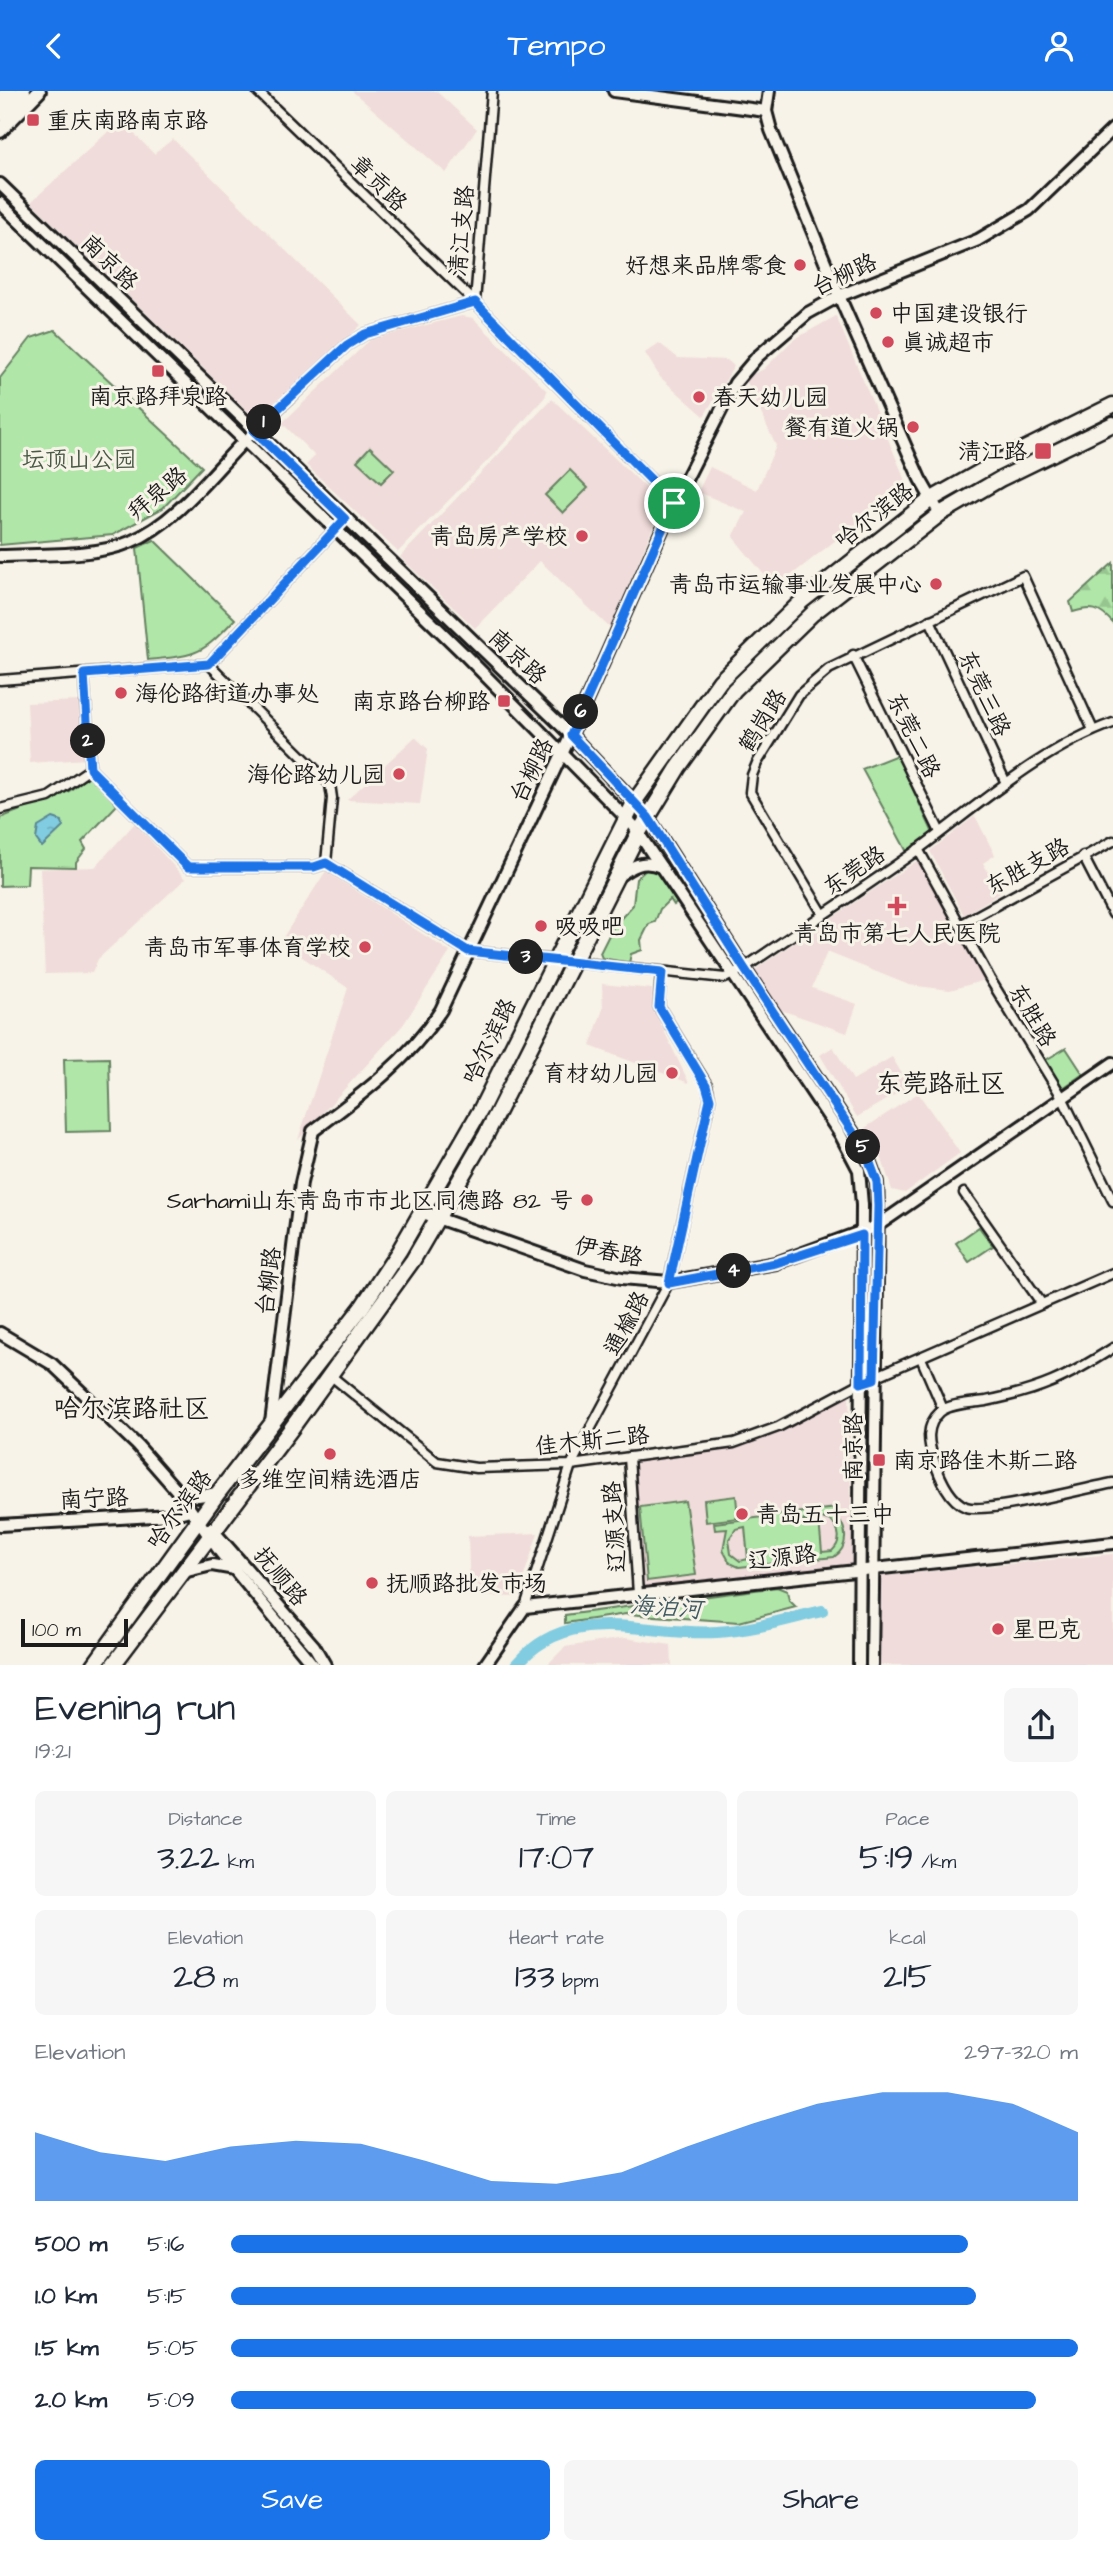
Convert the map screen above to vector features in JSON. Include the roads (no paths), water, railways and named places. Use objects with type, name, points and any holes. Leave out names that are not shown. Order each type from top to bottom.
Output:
[{"type":"highway","points":[[0,100],[9,91]]},
{"type":"highway","points":[[0,114],[23,91]]},
{"type":"highway","name":"哈尔滨路","points":[[94,1665],[195,1515],[218,1493],[271,1427],[362,1307],[423,1213],[481,1109],[635,801],[700,707],[733,665],[802,601],[930,500],[1113,405]]},
{"type":"highway","name":"哈尔滨路","points":[[113,1665],[384,1303],[438,1218],[486,1135],[639,832],[721,707],[755,667],[812,614],[940,515],[1000,479],[1113,423]]},
{"type":"main road","points":[[0,131],[39,91]]},
{"type":"main road","points":[[614,91],[766,111]]},
{"type":"main road","points":[[769,91],[766,111],[839,296],[930,500],[940,515]]},
{"type":"main road","name":"台柳路","points":[[271,1427],[301,1183],[313,1131],[357,1099],[422,1038],[441,1010],[564,752],[674,503],[735,383],[757,356],[784,331],[839,296],[978,240],[1029,210],[1113,129]]},
{"type":"main road","name":"南京路","points":[[0,184],[571,735],[635,801],[866,1152],[877,1182],[872,1665]]},
{"type":"main road","name":"南京路","points":[[0,203],[564,752],[626,817],[639,832],[853,1156],[861,1182],[862,1235],[859,1665]]},
{"type":"main road","name":"拜泉路","points":[[0,556],[94,550],[129,543],[165,520],[243,442]]},
{"type":"main road","points":[[617,877],[636,864],[648,863],[662,867]]},
{"type":"main road","name":"伊春路","points":[[423,1213],[585,1270],[669,1283],[776,1263],[862,1235],[1113,1063]]},
{"type":"main road","name":"抚顺路","points":[[0,1333],[52,1364],[137,1445],[211,1534],[314,1646],[325,1665]]},
{"type":"main road","points":[[178,1492],[198,1496],[218,1493]]},
{"type":"main road","name":"南宁路","points":[[0,1525],[195,1515]]},
{"type":"main road","name":"抚顺路","points":[[211,1534],[235,1569],[313,1665]]},
{"type":"main road","name":"辽源路","points":[[526,1607],[1113,1543]]},
{"type":"main road","points":[[183,1572],[212,1565],[235,1569]]},
{"type":"main road","points":[[485,1665],[526,1607]]},
{"type":"street","name":"章贡路","points":[[257,91],[475,302]]},
{"type":"street","name":"清江支路","points":[[492,91],[475,302],[674,503]]},
{"type":"street","points":[[243,442],[347,345],[365,334],[475,302]]},
{"type":"street","points":[[0,680],[209,664],[345,519]]},
{"type":"street","name":"鹤岗路","points":[[823,914],[750,792],[752,775],[799,695],[829,669],[853,655],[1023,576],[1093,730]]},
{"type":"street","name":"东莞三路","points":[[930,620],[1006,783]]},
{"type":"street","name":"东莞二路","points":[[853,655],[940,832]]},
{"type":"street","points":[[209,664],[330,784],[332,798],[326,863]]},
{"type":"street","points":[[84,674],[90,769],[188,867],[314,867],[326,863]]},
{"type":"street","name":"东莞路","points":[[733,975],[918,849],[1006,783],[1093,730],[1113,723]]},
{"type":"street","points":[[0,809],[49,797],[90,769]]},
{"type":"street","name":"东胜支路","points":[[960,925],[1113,841]]},
{"type":"street","name":"东胜路","points":[[918,849],[1062,1097],[1113,1201]]},
{"type":"street","points":[[1083,856],[1113,915]]},
{"type":"street","points":[[326,863],[468,951],[725,978],[733,975]]},
{"type":"street","name":"通榆路","points":[[526,1607],[571,1465],[669,1283],[710,1099],[706,1085],[659,1007],[662,972]]},
{"type":"street","points":[[964,1193],[1042,1304]]},
{"type":"street","name":"佳木斯二路","points":[[330,1375],[437,1462],[476,1468],[571,1465],[734,1443],[778,1427],[861,1383],[1113,1273]]},
{"type":"street","points":[[1113,1348],[1076,1372],[1035,1391],[943,1409],[932,1422],[928,1441],[936,1467],[952,1498],[968,1508],[990,1507],[1113,1483]]},
{"type":"street","points":[[921,1358],[943,1409]]},
{"type":"street","name":"辽源支路","points":[[629,1457],[638,1594]]},
{"type":"water","points":[[53,818],[62,821],[63,827],[42,847],[36,839],[38,827]]},
{"type":"waterway","name":"海泊河","points":[[516,1665],[538,1645],[561,1633],[585,1627],[717,1632],[757,1627],[822,1611]]},
{"type":"place","name":"重庆南路南京路","points":[[33,120]]},
{"type":"place","name":"好想来品牌零食","points":[[800,265]]},
{"type":"place","name":"中国建设银行","points":[[876,313]]},
{"type":"place","name":"真诚超市","points":[[888,342]]},
{"type":"place","name":"南京路拜泉路","points":[[158,371]]},
{"type":"place","name":"春天幼儿园","points":[[699,397]]},
{"type":"place","name":"餐有道火锅","points":[[913,427]]},
{"type":"place","name":"清江路","points":[[1043,451]]},
{"type":"place","name":"青岛房产学校","points":[[582,536]]},
{"type":"place","name":"青岛市运输事业发展中心","points":[[936,584]]},
{"type":"place","name":"海伦路街道办事处","points":[[121,693]]},
{"type":"place","name":"南京路台柳路","points":[[504,701]]},
{"type":"place","name":"海伦路幼儿园","points":[[399,774]]},
{"type":"place","name":"青岛市第七人民医院","points":[[897,906]]},
{"type":"place","name":"吸吸吧","points":[[541,926]]},
{"type":"place","name":"青岛市军事体育学校","points":[[365,947]]},
{"type":"place","name":"育材幼儿园","points":[[672,1073]]},
{"type":"place","name":"Sarhami山东青岛市市北区同德路 82 号","points":[[587,1200]]},
{"type":"place","name":"多维空间精选酒店","points":[[330,1454]]},
{"type":"place","name":"南京路佳木斯二路","points":[[879,1460]]},
{"type":"place","name":"青岛五十三中","points":[[742,1514]]},
{"type":"place","name":"抚顺路批发市场","points":[[372,1583]]},
{"type":"place","name":"星巴克","points":[[998,1629]]},
{"type":"district","name":"东莞路社区","points":[[941,1083]]},
{"type":"district","name":"哈尔滨路社区","points":[[132,1408]]},
{"type":"park label","name":"坛顶山公园","points":[[79,459]]}]
